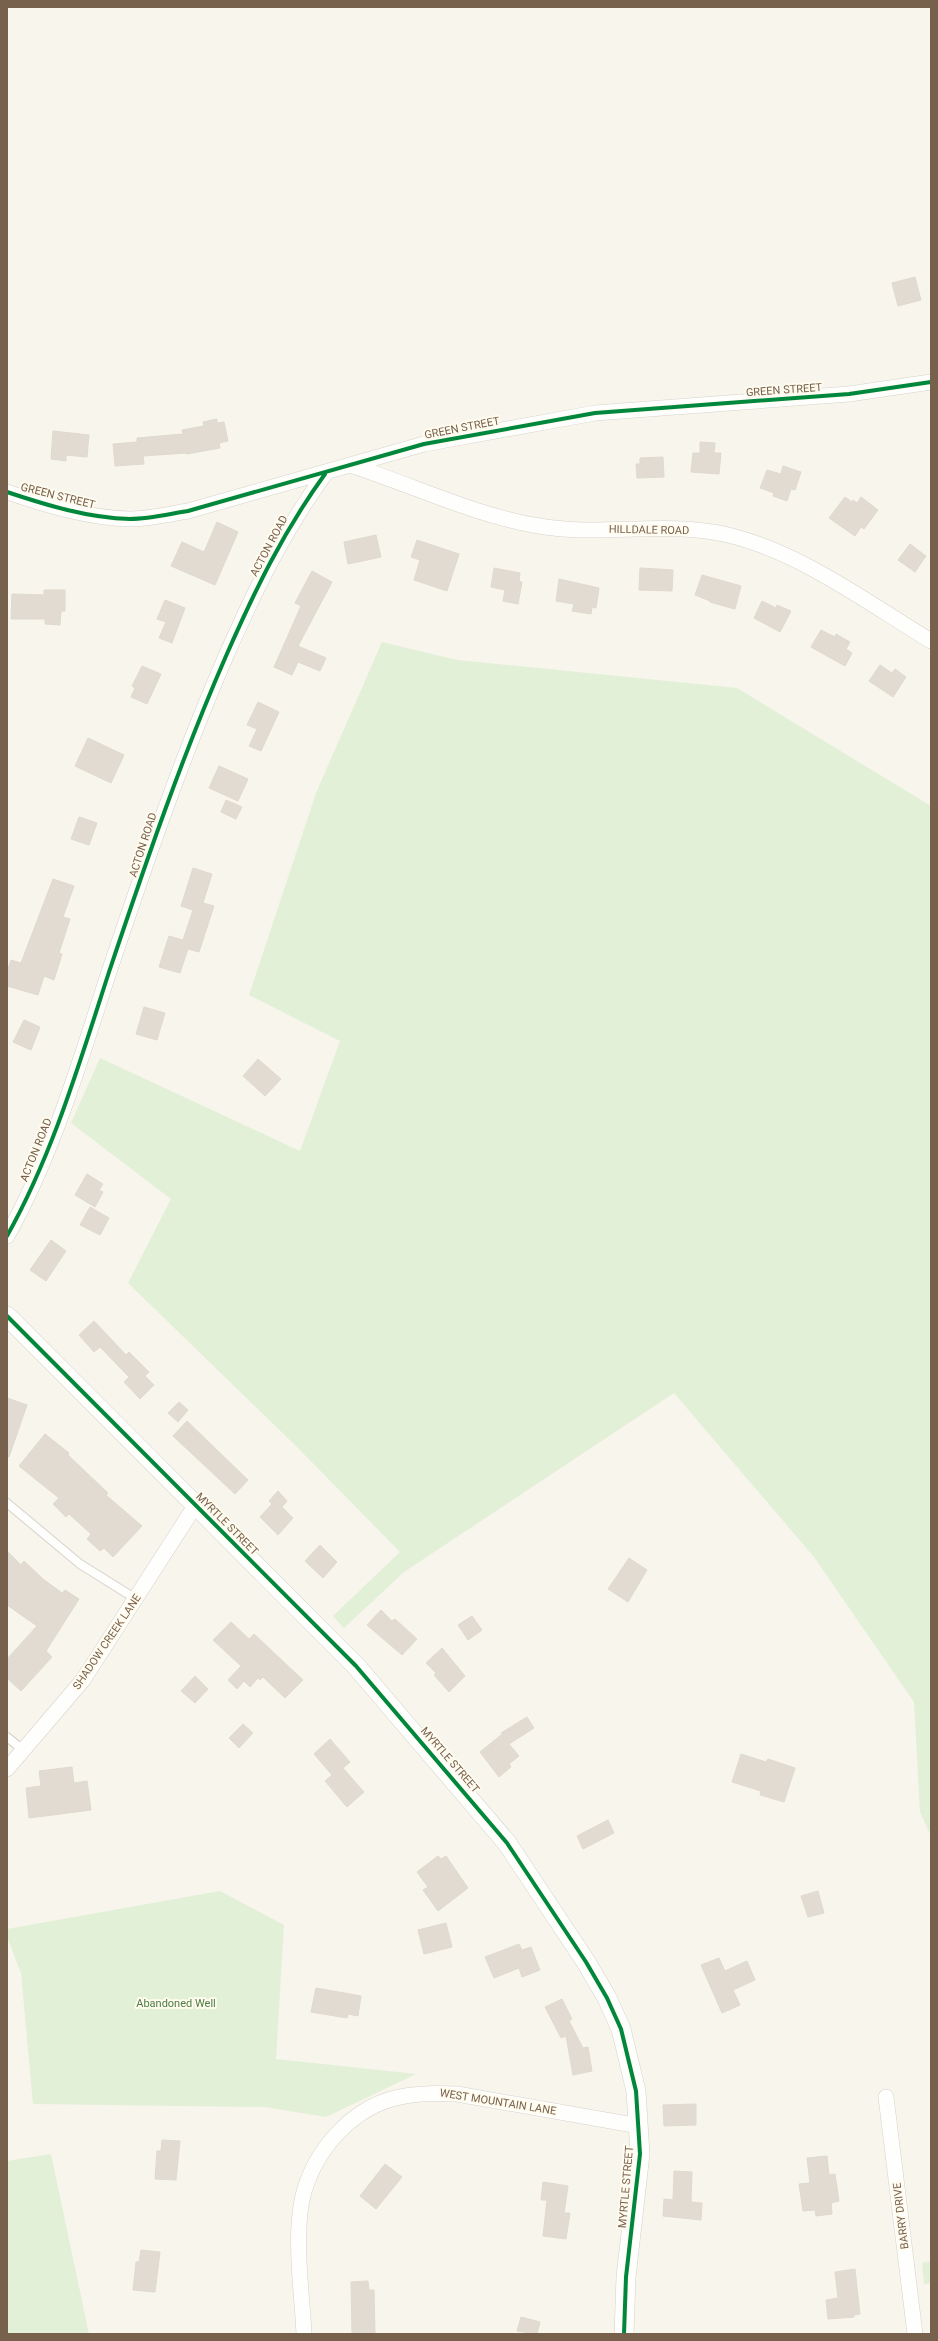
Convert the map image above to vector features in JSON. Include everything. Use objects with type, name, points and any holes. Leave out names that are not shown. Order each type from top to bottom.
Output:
[{"type":"street","name":"GREEN STREET","points":[[7,492],[76,512],[130,519],[188,511],[325,474],[350,465],[424,444],[595,413],[849,394],[931,382]]},
{"type":"street","name":"HILLDALE ROAD","points":[[350,465],[398,480],[470,509],[540,526],[573,529],[685,529],[734,536],[759,544],[816,572],[931,641]]},
{"type":"street","name":"ACTON ROAD","points":[[7,1236],[26,1200],[74,1079],[170,791],[209,695],[246,607],[279,544],[298,511],[325,474]]},
{"type":"street","name":"MYRTLE STREET","points":[[7,1316],[356,1666],[507,1842],[586,1962],[607,1998],[621,2029],[630,2060],[636,2091],[640,2154],[626,2277],[624,2334]]},
{"type":"street","name":"SHADOW CREEK LANE","points":[[7,1769],[83,1680],[195,1506]]},
{"type":"street","name":"WEST MOUNTAIN LANE","points":[[304,2334],[300,2239],[302,2201],[310,2171],[328,2143],[349,2123],[375,2105],[404,2096],[429,2093],[457,2094],[639,2126]]},
{"type":"street","name":"BARRY DRIVE","points":[[886,2097],[915,2334]]},
{"type":"lane","points":[[7,1503],[80,1564],[136,1599]]},
{"type":"lane","points":[[7,1737],[23,1750]]},
{"type":"green space","points":[[382,642],[457,660],[737,688],[931,806],[931,1836],[920,1812],[914,1702],[814,1557],[674,1393],[404,1572],[344,1628],[333,1616],[400,1552],[297,1447],[128,1283],[171,1199],[71,1123],[100,1058],[300,1151],[340,1041],[249,995],[316,793]]},
{"type":"green space","name":"Abandoned Well","points":[[220,1891],[284,1925],[276,2059],[416,2074],[326,2117],[265,2107],[33,2104],[21,1973],[7,1937],[7,1929]]},
{"type":"green space","points":[[51,2154],[89,2334],[7,2334],[7,2161]]},
{"type":"green space","points":[[931,2261],[931,2283],[924,2284],[922,2263]]},
{"type":"building","points":[[915,277],[921,300],[898,306],[892,283]]},
{"type":"building","points":[[217,419],[217,423],[224,422],[228,441],[219,443],[220,448],[187,454],[143,456],[144,464],[115,466],[113,444],[137,442],[137,438],[183,434],[182,430],[204,426],[203,422]]},
{"type":"building","points":[[53,431],[89,435],[87,457],[66,455],[66,461],[51,459]]},
{"type":"building","points":[[700,442],[715,443],[714,453],[721,453],[719,474],[691,472],[693,453],[700,453]]},
{"type":"building","points":[[663,457],[664,477],[637,478],[636,464],[640,464],[640,458]]},
{"type":"building","points":[[783,466],[801,472],[795,490],[791,489],[787,501],[773,496],[774,493],[760,488],[767,470],[781,474]]},
{"type":"building","points":[[845,497],[852,502],[853,500],[857,503],[861,497],[878,510],[864,529],[861,527],[855,536],[829,518]]},
{"type":"building","points":[[217,522],[238,532],[215,585],[171,566],[182,542],[204,552]]},
{"type":"building","points":[[376,535],[381,557],[348,564],[344,542]]},
{"type":"building","points":[[417,540],[459,554],[447,591],[414,580],[420,560],[411,557]]},
{"type":"building","points":[[910,544],[926,556],[915,572],[898,560]]},
{"type":"building","points":[[494,568],[520,573],[519,581],[522,582],[518,604],[503,601],[505,590],[491,587]]},
{"type":"building","points":[[640,568],[673,570],[672,591],[639,590]]},
{"type":"building","points":[[312,571],[332,582],[298,646],[326,658],[320,671],[298,662],[292,675],[274,667],[301,606],[295,603]]},
{"type":"building","points":[[702,575],[741,586],[735,609],[710,602],[695,595]]},
{"type":"building","points":[[559,579],[599,588],[596,608],[592,607],[591,614],[572,611],[574,604],[556,601]]},
{"type":"building","points":[[44,590],[65,590],[65,611],[61,611],[60,625],[45,624],[45,619],[11,619],[12,594],[44,595]]},
{"type":"building","points":[[165,600],[185,608],[172,643],[159,638],[166,622],[157,619]]},
{"type":"building","points":[[762,601],[776,608],[777,605],[791,611],[780,632],[754,618]]},
{"type":"building","points":[[821,630],[835,637],[836,634],[850,642],[846,649],[852,653],[845,666],[811,647]]},
{"type":"building","points":[[880,665],[892,673],[895,669],[906,677],[893,697],[869,681]]},
{"type":"building","points":[[142,666],[161,674],[147,704],[131,697],[135,688],[132,686]]},
{"type":"building","points":[[258,702],[279,712],[261,751],[249,746],[257,729],[247,725]]},
{"type":"building","points":[[88,738],[124,755],[111,783],[75,766]]},
{"type":"building","points":[[219,766],[248,779],[238,801],[209,788]]},
{"type":"building","points":[[226,800],[242,807],[236,819],[221,812]]},
{"type":"building","points":[[79,817],[97,823],[89,845],[71,839]]},
{"type":"building","points":[[193,868],[212,874],[203,903],[214,906],[199,952],[188,949],[180,973],[159,967],[169,936],[183,940],[193,910],[181,906]]},
{"type":"building","points":[[53,879],[74,886],[63,917],[70,919],[59,953],[62,954],[54,980],[44,976],[38,995],[7,986],[7,972],[11,960],[21,963]]},
{"type":"building","points":[[144,1007],[165,1013],[157,1040],[136,1034]]},
{"type":"building","points":[[24,1020],[40,1027],[31,1050],[13,1042]]},
{"type":"building","points":[[258,1059],[281,1079],[265,1096],[243,1076]]},
{"type":"building","points":[[87,1174],[103,1184],[99,1190],[103,1192],[95,1207],[75,1195]]},
{"type":"building","points":[[90,1207],[109,1218],[100,1235],[80,1225]]},
{"type":"building","points":[[51,1240],[66,1251],[46,1281],[30,1270]]},
{"type":"building","points":[[94,1321],[126,1355],[129,1352],[149,1372],[145,1376],[154,1385],[140,1399],[124,1382],[129,1377],[100,1347],[94,1352],[79,1335]]},
{"type":"building","points":[[7,1398],[27,1405],[9,1457],[7,1457]]},
{"type":"building","points":[[179,1402],[188,1410],[178,1422],[168,1413]]},
{"type":"building","points":[[187,1421],[248,1480],[235,1494],[173,1436]]},
{"type":"building","points":[[45,1434],[69,1453],[68,1455],[108,1493],[106,1495],[142,1526],[113,1557],[104,1548],[100,1551],[87,1539],[91,1534],[69,1514],[66,1517],[53,1504],[59,1498],[19,1466]]},
{"type":"building","points":[[278,1491],[287,1501],[282,1507],[293,1518],[278,1535],[260,1517],[272,1504],[269,1501]]},
{"type":"building","points":[[320,1545],[337,1562],[323,1578],[305,1561]]},
{"type":"building","points":[[7,1551],[21,1565],[24,1561],[43,1579],[62,1593],[65,1590],[79,1599],[46,1651],[52,1657],[21,1691],[7,1678],[7,1659],[37,1626],[7,1605]]},
{"type":"building","points":[[629,1558],[647,1570],[628,1602],[608,1589]]},
{"type":"building","points":[[381,1610],[392,1621],[395,1619],[417,1639],[402,1655],[367,1625]]},
{"type":"building","points":[[472,1616],[482,1630],[468,1640],[458,1625]]},
{"type":"building","points":[[231,1622],[249,1639],[254,1634],[303,1680],[285,1698],[263,1677],[260,1680],[258,1678],[250,1687],[244,1681],[237,1689],[228,1680],[241,1666],[213,1640]]},
{"type":"building","points":[[442,1648],[465,1676],[449,1692],[434,1675],[436,1673],[426,1663]]},
{"type":"building","points":[[195,1676],[208,1689],[195,1703],[181,1691]]},
{"type":"building","points":[[527,1717],[534,1728],[509,1744],[519,1756],[509,1764],[511,1767],[499,1777],[480,1752],[501,1735],[506,1740],[501,1733]]},
{"type":"building","points":[[243,1724],[253,1733],[239,1748],[229,1738]]},
{"type":"building","points":[[330,1739],[350,1762],[343,1768],[364,1792],[347,1807],[325,1781],[332,1775],[314,1754]]},
{"type":"building","points":[[741,1754],[766,1762],[768,1759],[795,1768],[784,1802],[760,1795],[761,1791],[732,1782]]},
{"type":"building","points":[[72,1767],[74,1783],[87,1781],[91,1810],[29,1818],[26,1788],[41,1786],[39,1771]]},
{"type":"building","points":[[608,1820],[614,1833],[583,1849],[577,1836]]},
{"type":"building","points":[[438,1856],[441,1859],[446,1856],[468,1888],[438,1911],[423,1890],[428,1887],[417,1872]]},
{"type":"building","points":[[818,1891],[824,1913],[808,1917],[801,1896]]},
{"type":"building","points":[[446,1923],[452,1947],[424,1954],[418,1930]]},
{"type":"building","points":[[519,1944],[522,1950],[531,1947],[540,1970],[522,1977],[519,1968],[494,1978],[485,1957]]},
{"type":"building","points":[[719,1958],[725,1971],[747,1961],[755,1980],[733,1990],[740,2005],[722,2013],[701,1965]]},
{"type":"building","points":[[316,1988],[361,1996],[358,2016],[348,2014],[347,2018],[311,2012]]},
{"type":"building","points":[[562,1999],[572,2019],[569,2021],[583,2048],[588,2047],[592,2071],[573,2075],[566,2036],[561,2038],[545,2007]]},
{"type":"building","points":[[696,2104],[696,2125],[664,2126],[663,2105]]},
{"type":"building","points":[[162,2140],[180,2141],[176,2180],[155,2179],[157,2151],[161,2151]]},
{"type":"building","points":[[827,2156],[829,2175],[835,2174],[839,2201],[831,2203],[832,2214],[816,2216],[815,2210],[803,2211],[799,2184],[810,2183],[807,2158]]},
{"type":"building","points":[[385,2164],[402,2177],[376,2209],[360,2196]]},
{"type":"building","points":[[674,2171],[692,2172],[691,2202],[702,2203],[701,2220],[663,2216],[664,2199],[673,2200]]},
{"type":"building","points":[[543,2182],[568,2186],[564,2213],[570,2213],[566,2239],[543,2236],[547,2200],[541,2200]]},
{"type":"building","points":[[141,2250],[160,2252],[155,2292],[133,2290],[136,2262],[139,2262]]},
{"type":"building","points":[[855,2269],[860,2314],[854,2315],[854,2317],[828,2319],[826,2300],[838,2298],[835,2272]]},
{"type":"building","points":[[368,2281],[369,2290],[374,2290],[375,2334],[352,2334],[351,2282]]},
{"type":"building","points":[[521,2317],[540,2322],[537,2334],[517,2331]]},
{"type":"cycle path","points":[[7,492],[52,506],[83,513],[114,518],[144,518],[188,511],[424,444],[595,413],[849,394],[931,382]]},
{"type":"cycle path","points":[[7,1236],[23,1205],[52,1140],[150,852],[210,695],[259,585],[296,518],[325,474]]},
{"type":"cycle path","points":[[7,1316],[356,1666],[507,1843],[586,1962],[607,1998],[621,2029],[636,2091],[640,2154],[626,2277],[624,2334]]}]
